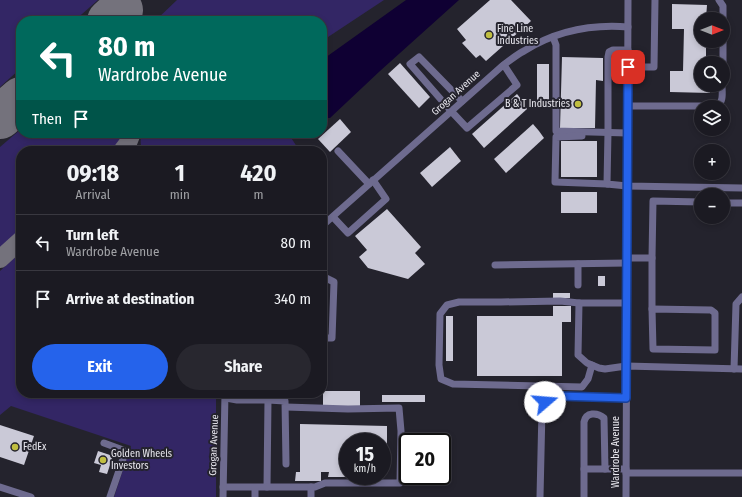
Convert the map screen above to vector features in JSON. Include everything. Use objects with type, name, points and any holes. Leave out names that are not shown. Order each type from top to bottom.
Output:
[{"type":"street","name":"Wardrobe Avenue","points":[[626,497],[628,0]]},
{"type":"street","points":[[628,67],[654,67],[655,0]]},
{"type":"street","points":[[719,0],[723,6],[723,12]]},
{"type":"street","name":"Grogan Avenue","points":[[327,219],[504,65],[524,51],[542,41],[566,32],[603,26],[628,27]]},
{"type":"street","points":[[553,37],[556,46],[556,131],[608,134]]},
{"type":"street","points":[[607,184],[608,57],[609,52],[613,50],[628,50]]},
{"type":"street","points":[[462,101],[419,57],[410,64],[467,128],[517,85],[504,65]]},
{"type":"street","points":[[627,106],[717,106],[721,102],[722,92]]},
{"type":"street","points":[[627,133],[556,136],[555,182],[627,186],[742,188]]},
{"type":"street","points":[[332,216],[348,232],[386,199],[371,182],[338,151]]},
{"type":"street","points":[[652,310],[711,310],[715,314],[715,350],[653,349],[652,310],[652,258],[653,201],[694,202]]},
{"type":"street","points":[[730,203],[742,203]]},
{"type":"street","points":[[495,265],[578,264],[652,258]]},
{"type":"street","points":[[578,264],[578,285]]},
{"type":"street","points":[[327,278],[334,282],[332,338],[327,338]]},
{"type":"street","points":[[734,369],[736,304],[742,297]]},
{"type":"street","points":[[592,365],[588,379],[582,387],[453,384],[441,379],[439,364],[440,314],[447,306],[459,302],[560,301],[626,304]]},
{"type":"street","points":[[579,303],[578,355],[587,363],[599,368],[605,369],[626,366],[742,369]]},
{"type":"street","points":[[540,497],[542,409],[545,402],[559,396],[626,398]]},
{"type":"street","name":"Grogan Avenue","points":[[222,497],[225,398]]},
{"type":"street","points":[[232,398],[237,400],[285,401],[286,464]]},
{"type":"street","points":[[267,487],[268,400]]},
{"type":"street","points":[[223,487],[311,487],[325,483],[400,482],[401,431],[399,408],[348,409],[286,407]]},
{"type":"street","points":[[584,497],[584,422],[588,415],[595,414],[604,418],[605,469]]},
{"type":"street","points":[[104,443],[123,450],[123,459],[110,497]]},
{"type":"street","points":[[584,469],[742,473]]},
{"type":"street","points":[[0,487],[31,497]]},
{"type":"street","points":[[311,487],[311,497]]},
{"type":"street","points":[[255,488],[255,497]]},
{"type":"shaded area","points":[[0,0],[98,0],[80,16],[16,16],[16,73],[0,87]]},
{"type":"shaded area","points":[[177,0],[384,0],[327,38],[327,16],[160,16]]},
{"type":"shaded area","points":[[406,0],[459,0],[330,118],[327,118],[327,56]]},
{"type":"shaded area","points":[[16,133],[16,138],[121,138],[115,146],[16,146],[16,234],[0,248],[0,147]]},
{"type":"shaded area","points":[[141,138],[291,138],[296,146],[141,146]]},
{"type":"shaded area","points":[[16,257],[16,398],[216,398],[216,497],[114,497],[131,446],[11,406],[0,415],[0,271]]},
{"type":"building","name":"Fine Line Industries","points":[[490,0],[511,0],[531,21],[486,61],[480,55],[476,58],[462,43],[466,40],[457,29]]},
{"type":"building","points":[[672,4],[707,5],[706,12],[694,12],[694,48],[706,48],[706,56],[694,56],[694,92],[710,93],[670,92],[670,71],[683,71],[684,29],[672,29]]},
{"type":"building","name":"B & T Industries","points":[[562,57],[603,58],[603,81],[596,80],[595,128],[560,128]]},
{"type":"building","points":[[400,63],[430,97],[419,108],[388,74]]},
{"type":"building","points":[[537,64],[549,64],[549,100],[537,100]]},
{"type":"building","points":[[517,94],[527,109],[484,148],[472,134]]},
{"type":"building","points":[[340,119],[351,132],[330,152],[327,149],[327,146],[324,146],[318,139],[327,138],[327,131]]},
{"type":"building","points":[[533,124],[544,138],[506,173],[494,159]]},
{"type":"building","points":[[561,141],[597,141],[597,177],[561,177]]},
{"type":"building","points":[[450,147],[461,161],[432,187],[420,173]]},
{"type":"building","points":[[561,192],[597,192],[597,213],[561,213]]},
{"type":"building","points":[[387,209],[421,247],[415,253],[425,264],[408,279],[368,268],[359,257],[367,250],[355,236]]},
{"type":"building","points":[[598,276],[605,276],[605,286],[598,286]]},
{"type":"building","points":[[553,293],[570,293],[570,298],[553,298]]},
{"type":"building","points":[[553,306],[571,306],[571,322],[562,322],[562,376],[477,376],[477,316],[553,316]]},
{"type":"building","points":[[446,316],[453,316],[453,361],[446,361]]},
{"type":"building","points":[[327,391],[360,391],[360,407],[323,407],[323,398],[327,398]]},
{"type":"building","points":[[382,395],[425,395],[425,402],[382,402]]},
{"type":"building","points":[[300,424],[387,426],[387,433],[339,433],[339,477],[328,477],[329,472],[321,472],[321,481],[295,481],[296,472],[300,472]]},
{"type":"building","name":"FedEx","points":[[0,425],[34,436],[24,465],[0,457]]},
{"type":"building","name":"Golden Wheels Investors","points":[[98,451],[113,456],[107,474],[99,472],[101,465],[94,463]]},
{"type":"taxiway","points":[[126,146],[130,138]]},
{"type":"taxiway","points":[[0,259],[16,245]]},
{"type":"runway","points":[[114,16],[121,10]]},
{"type":"runway","points":[[0,117],[16,103]]},
{"type":"place","name":"Fine Line Industries","points":[[489,35]]},
{"type":"place","name":"B & T Industries","points":[[578,104]]},
{"type":"place","name":"FedEx","points":[[15,447]]},
{"type":"place","name":"Golden Wheels Investors","points":[[103,460]]},
{"type":"route","points":[[545,402],[559,396],[626,398],[628,67]]}]
